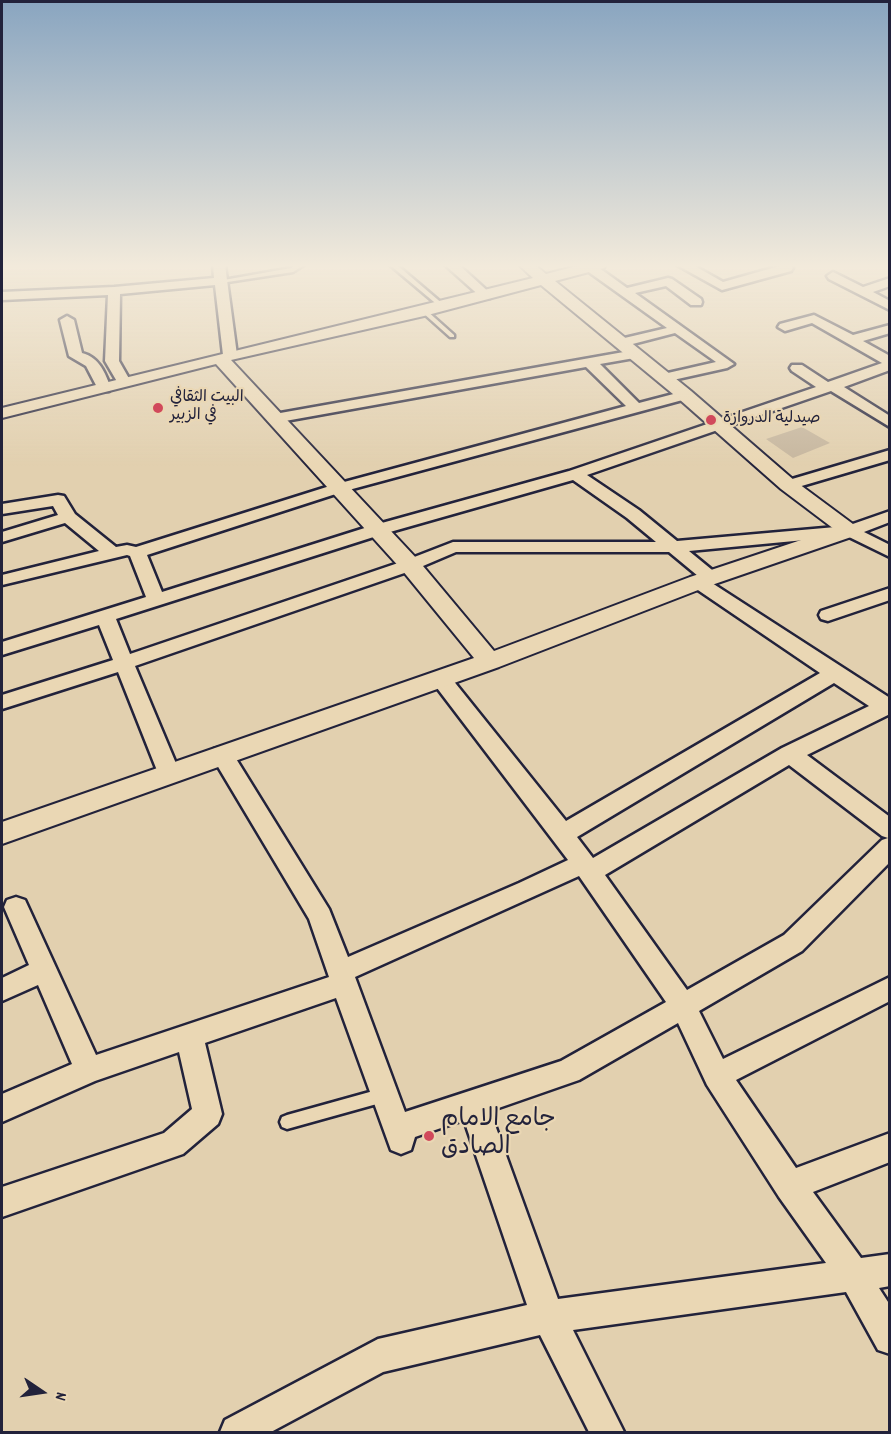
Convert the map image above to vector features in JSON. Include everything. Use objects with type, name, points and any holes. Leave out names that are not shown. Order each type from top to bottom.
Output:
[{"type":"street","points":[[70,332],[76,356],[87,358],[113,354]]},
{"type":"street","points":[[113,332],[112,361],[124,382]]},
{"type":"street","points":[[224,332],[225,357],[274,418],[410,565],[490,661]]},
{"type":"street","points":[[2,413],[333,332]]},
{"type":"street","points":[[608,332],[788,485],[850,531],[890,552]]},
{"type":"street","points":[[274,418],[589,362],[669,332]]},
{"type":"street","points":[[664,378],[727,364],[681,332]]},
{"type":"street","points":[[837,332],[890,364]]},
{"type":"street","points":[[851,340],[877,332]]},
{"type":"street","points":[[87,358],[93,362],[104,388]]},
{"type":"street","points":[[589,362],[636,408]]},
{"type":"street","points":[[2,649],[377,530],[575,474],[720,426],[890,364]]},
{"type":"street","points":[[797,368],[890,423]]},
{"type":"street","points":[[2,580],[112,553],[127,550],[137,552],[339,488],[686,396]]},
{"type":"street","points":[[788,485],[890,455]]},
{"type":"street","points":[[575,474],[633,514],[673,547],[704,580],[834,674],[887,706]]},
{"type":"street","points":[[2,509],[58,500],[68,517],[112,553]]},
{"type":"street","points":[[2,833],[490,661],[704,580],[890,516]]},
{"type":"street","points":[[2,537],[68,517]]},
{"type":"street","points":[[2,702],[124,663],[410,565],[453,547],[673,547],[850,531]]},
{"type":"street","points":[[137,552],[156,600]]},
{"type":"street","points":[[828,615],[890,594]]},
{"type":"street","points":[[105,616],[169,773]]},
{"type":"street","points":[[563,834],[834,674]]},
{"type":"street","points":[[441,678],[563,834],[648,953],[682,1006],[717,1076],[790,1186],[853,1274],[890,1338]]},
{"type":"street","points":[[2,1108],[89,1070],[189,1036],[342,978],[528,890],[587,867],[790,754],[887,706]]},
{"type":"street","points":[[790,754],[890,830]]},
{"type":"street","points":[[222,755],[320,916],[399,1135],[473,1103],[569,1071],[793,943],[890,847]]},
{"type":"street","points":[[16,907],[89,1070]]},
{"type":"street","points":[[2,990],[44,970]]},
{"type":"street","points":[[717,1076],[890,988]]},
{"type":"street","points":[[2,1202],[173,1144],[189,1132],[208,1114],[189,1036]]},
{"type":"street","points":[[473,1103],[548,1317],[607,1432]]},
{"type":"street","points":[[790,1186],[890,1147]]},
{"type":"street","points":[[237,1432],[378,1356],[548,1317],[890,1270]]},
{"type":"lane","points":[[447,332],[452,336]]},
{"type":"lane","points":[[287,1122],[384,1095]]},
{"type":"shaded area","points":[[802,427],[830,443],[793,458],[766,439]]},
{"type":"place","name":"البيت الثقافي في الزبير","points":[[158,408]]},
{"type":"place","name":"صيدلية الدروازة","points":[[711,420]]},
{"type":"place","name":"جامع الامام الصادق","points":[[429,1136]]}]
